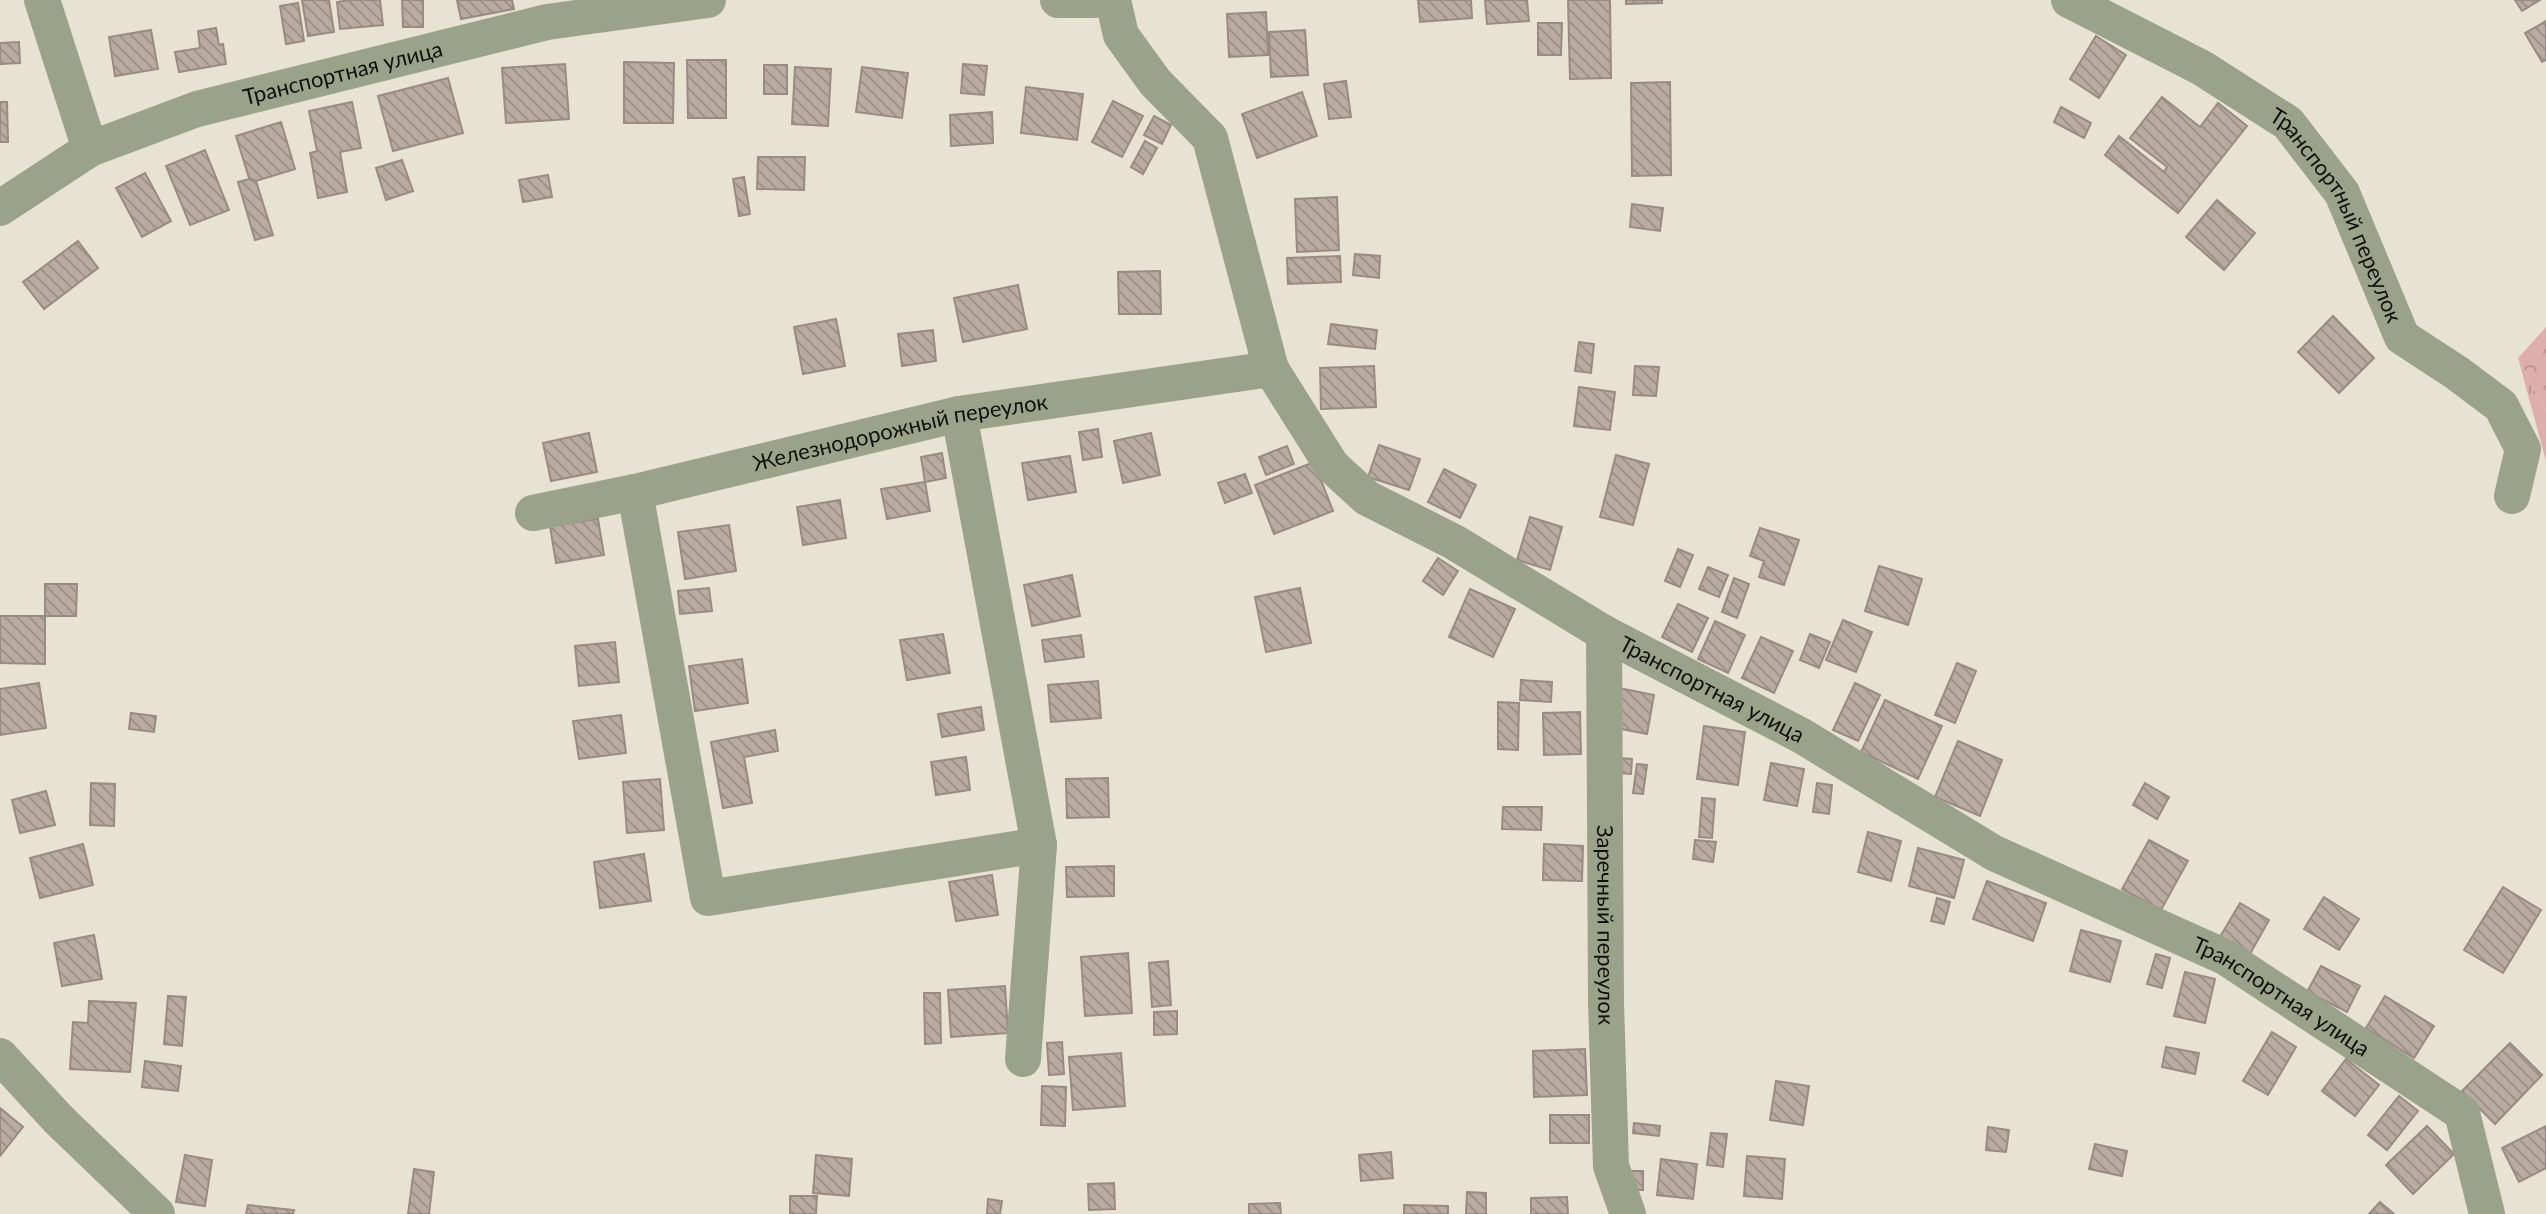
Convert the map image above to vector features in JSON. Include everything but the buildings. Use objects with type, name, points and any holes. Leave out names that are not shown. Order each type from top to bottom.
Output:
[{"type":"street","points":[[42,0],[90,149]]},
{"type":"street","name":"Транспортная улица","points":[[0,208],[90,149],[197,109],[547,22],[708,0]]},
{"type":"street","points":[[1058,0],[1094,0]]},
{"type":"street","name":"Транспортная улица","points":[[1113,0],[1121,35],[1155,82],[1210,138],[1271,369],[1332,466],[1367,498],[1454,542],[1604,633],[1802,736],[1994,853],[2225,957],[2462,1113],[2487,1214]]},
{"type":"street","name":"Транспортный переулок","points":[[2069,0],[2202,68],[2288,123],[2342,193],[2402,337],[2501,406],[2523,449],[2512,496]]},
{"type":"street","name":"Железнодорожный переулок","points":[[533,513],[635,492],[959,414],[1271,369]]},
{"type":"street","points":[[959,414],[1039,845],[1023,1059]]},
{"type":"street","points":[[635,492],[708,898],[1039,845]]},
{"type":"street","name":"Заречный переулок","points":[[1604,633],[1606,1003],[1611,1166],[1628,1214]]},
{"type":"street","points":[[0,1056],[59,1120],[157,1214]]},
{"type":"green space","points":[[2546,327],[2546,412],[2518,358]]},
{"type":"green space","points":[[2518,358],[2546,412],[2546,461]]}]
